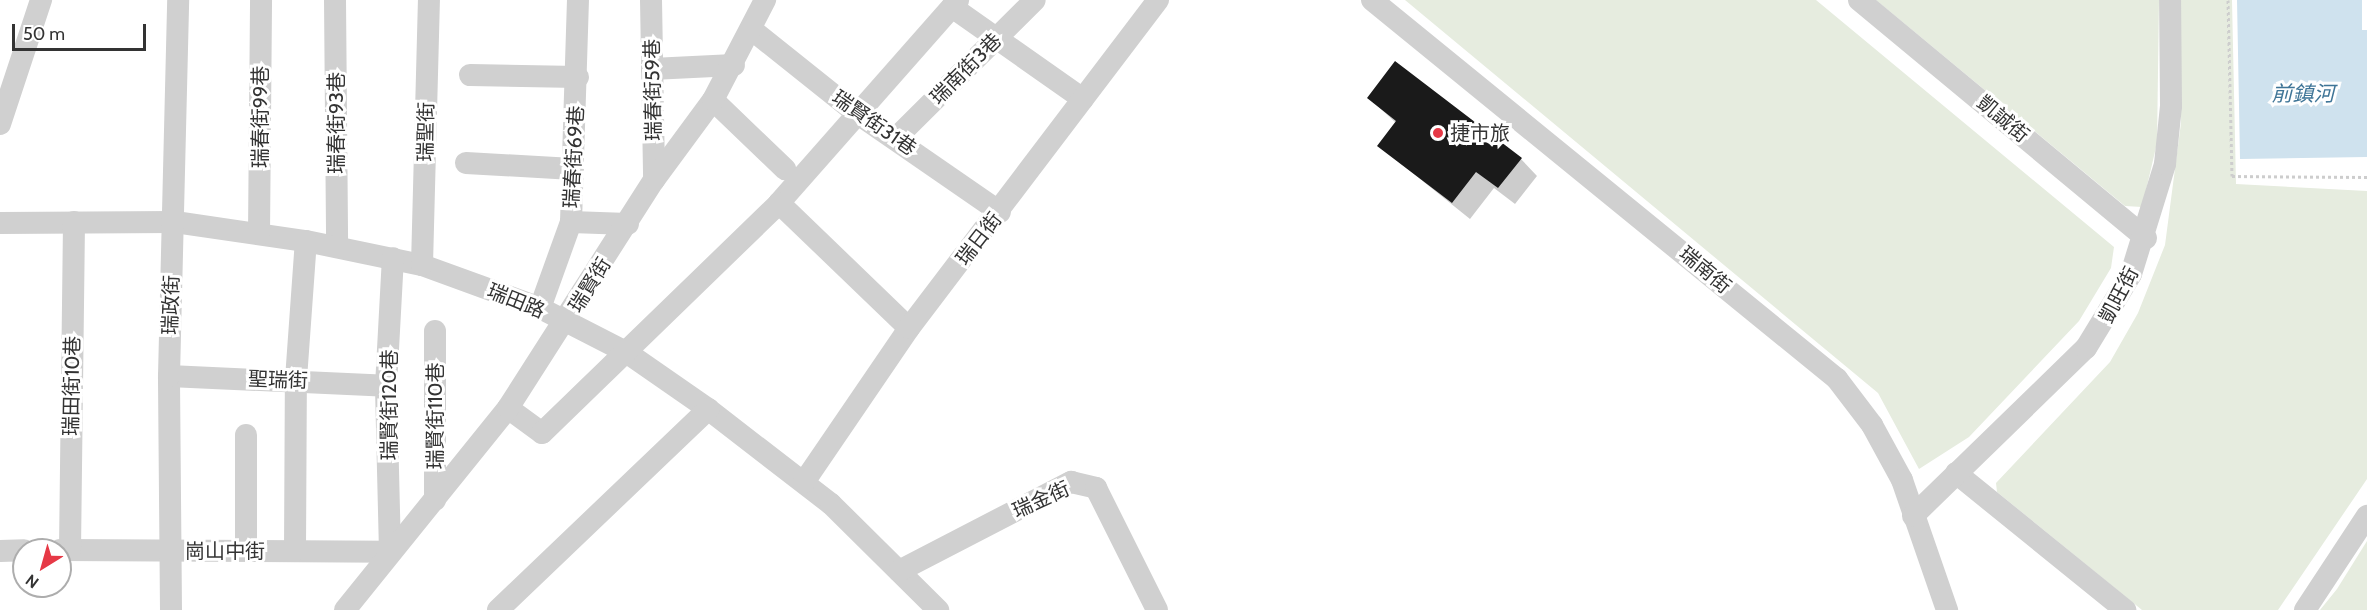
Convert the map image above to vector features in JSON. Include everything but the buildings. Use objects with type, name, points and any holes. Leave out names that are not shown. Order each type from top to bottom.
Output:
[{"type":"street","points":[[0,123],[9,55],[41,0]]},
{"type":"street","name":"瑞政街","points":[[171,610],[169,376],[175,222],[178,0]]},
{"type":"street","name":"瑞春街99巷","points":[[259,234],[261,0]]},
{"type":"street","name":"瑞春街93巷","points":[[335,0],[337,247]]},
{"type":"street","name":"瑞聖街","points":[[422,265],[429,0]]},
{"type":"street","name":"瑞春街69巷","points":[[540,308],[571,222],[578,77],[578,0]]},
{"type":"street","name":"瑞春街59巷","points":[[651,0],[654,180]]},
{"type":"street","name":"瑞賢街","points":[[345,610],[508,408],[566,323],[654,180],[713,100],[734,65],[765,0]]},
{"type":"street","name":"瑞南街3巷","points":[[897,137],[1035,0]]},
{"type":"street","name":"瑞日街","points":[[804,482],[909,328],[1000,212],[1158,0]]},
{"type":"street","name":"瑞南街","points":[[1372,0],[1836,379],[1872,425],[1902,480],[1947,610]]},
{"type":"street","name":"凱誠街","points":[[1859,0],[2146,238]]},
{"type":"street","name":"凱旺街","points":[[1913,516],[2086,348],[2112,314],[2146,238],[2170,128],[2170,0]]},
{"type":"street","points":[[508,408],[542,433],[779,203],[855,112],[955,3],[996,39],[1083,99]]},
{"type":"street","name":"瑞賢街31巷","points":[[751,29],[855,112],[897,137],[1000,212]]},
{"type":"street","points":[[652,69],[734,65]]},
{"type":"street","points":[[470,75],[578,77]]},
{"type":"street","points":[[713,100],[784,169]]},
{"type":"street","points":[[466,163],[573,169]]},
{"type":"street","points":[[779,203],[909,328]]},
{"type":"street","name":"瑞田路","points":[[0,222],[175,222],[306,241],[422,265],[540,308],[626,352],[708,409],[804,482],[938,610]]},
{"type":"street","name":"瑞田街10巷","points":[[65,538],[74,222]]},
{"type":"street","points":[[571,222],[628,224]]},
{"type":"street","points":[[295,550],[296,380],[306,241]]},
{"type":"street","name":"瑞賢街120巷","points":[[390,552],[386,386],[393,258]]},
{"type":"street","name":"瑞賢街110巷","points":[[435,331],[435,500]]},
{"type":"street","name":"聖瑞街","points":[[169,376],[296,380],[386,386]]},
{"type":"street","points":[[498,610],[708,409]]},
{"type":"street","points":[[246,435],[246,550]]},
{"type":"street","points":[[1956,473],[2125,610]]},
{"type":"street","name":"瑞金街","points":[[899,571],[1071,482],[1096,488],[1157,610]]},
{"type":"street","points":[[2305,610],[2367,516]]},
{"type":"street","name":"崗山中街","points":[[72,550],[390,552]]},
{"type":"path","points":[[2228,0],[2232,176],[2367,177]]},
{"type":"shaded area","points":[[1405,0],[1816,0],[2114,247],[2111,268],[2079,321],[1969,437],[1919,469],[1878,393]]},
{"type":"shaded area","points":[[1876,0],[2159,0],[2157,143],[2142,207],[2125,206]]},
{"type":"shaded area","points":[[2179,0],[2232,0],[2236,184],[2367,191],[2367,479],[2278,610],[2142,610],[1997,492],[1996,483],[2110,362],[2138,313],[2165,245],[2181,123]]},
{"type":"shaded area","points":[[2367,541],[2367,610],[2320,610],[2337,589]]},
{"type":"water","name":"前鎮河","points":[[2237,0],[2362,0],[2362,30],[2367,30],[2367,157],[2240,159]]},
{"type":"place","name":"捷市旅","points":[[1438,133]]}]
